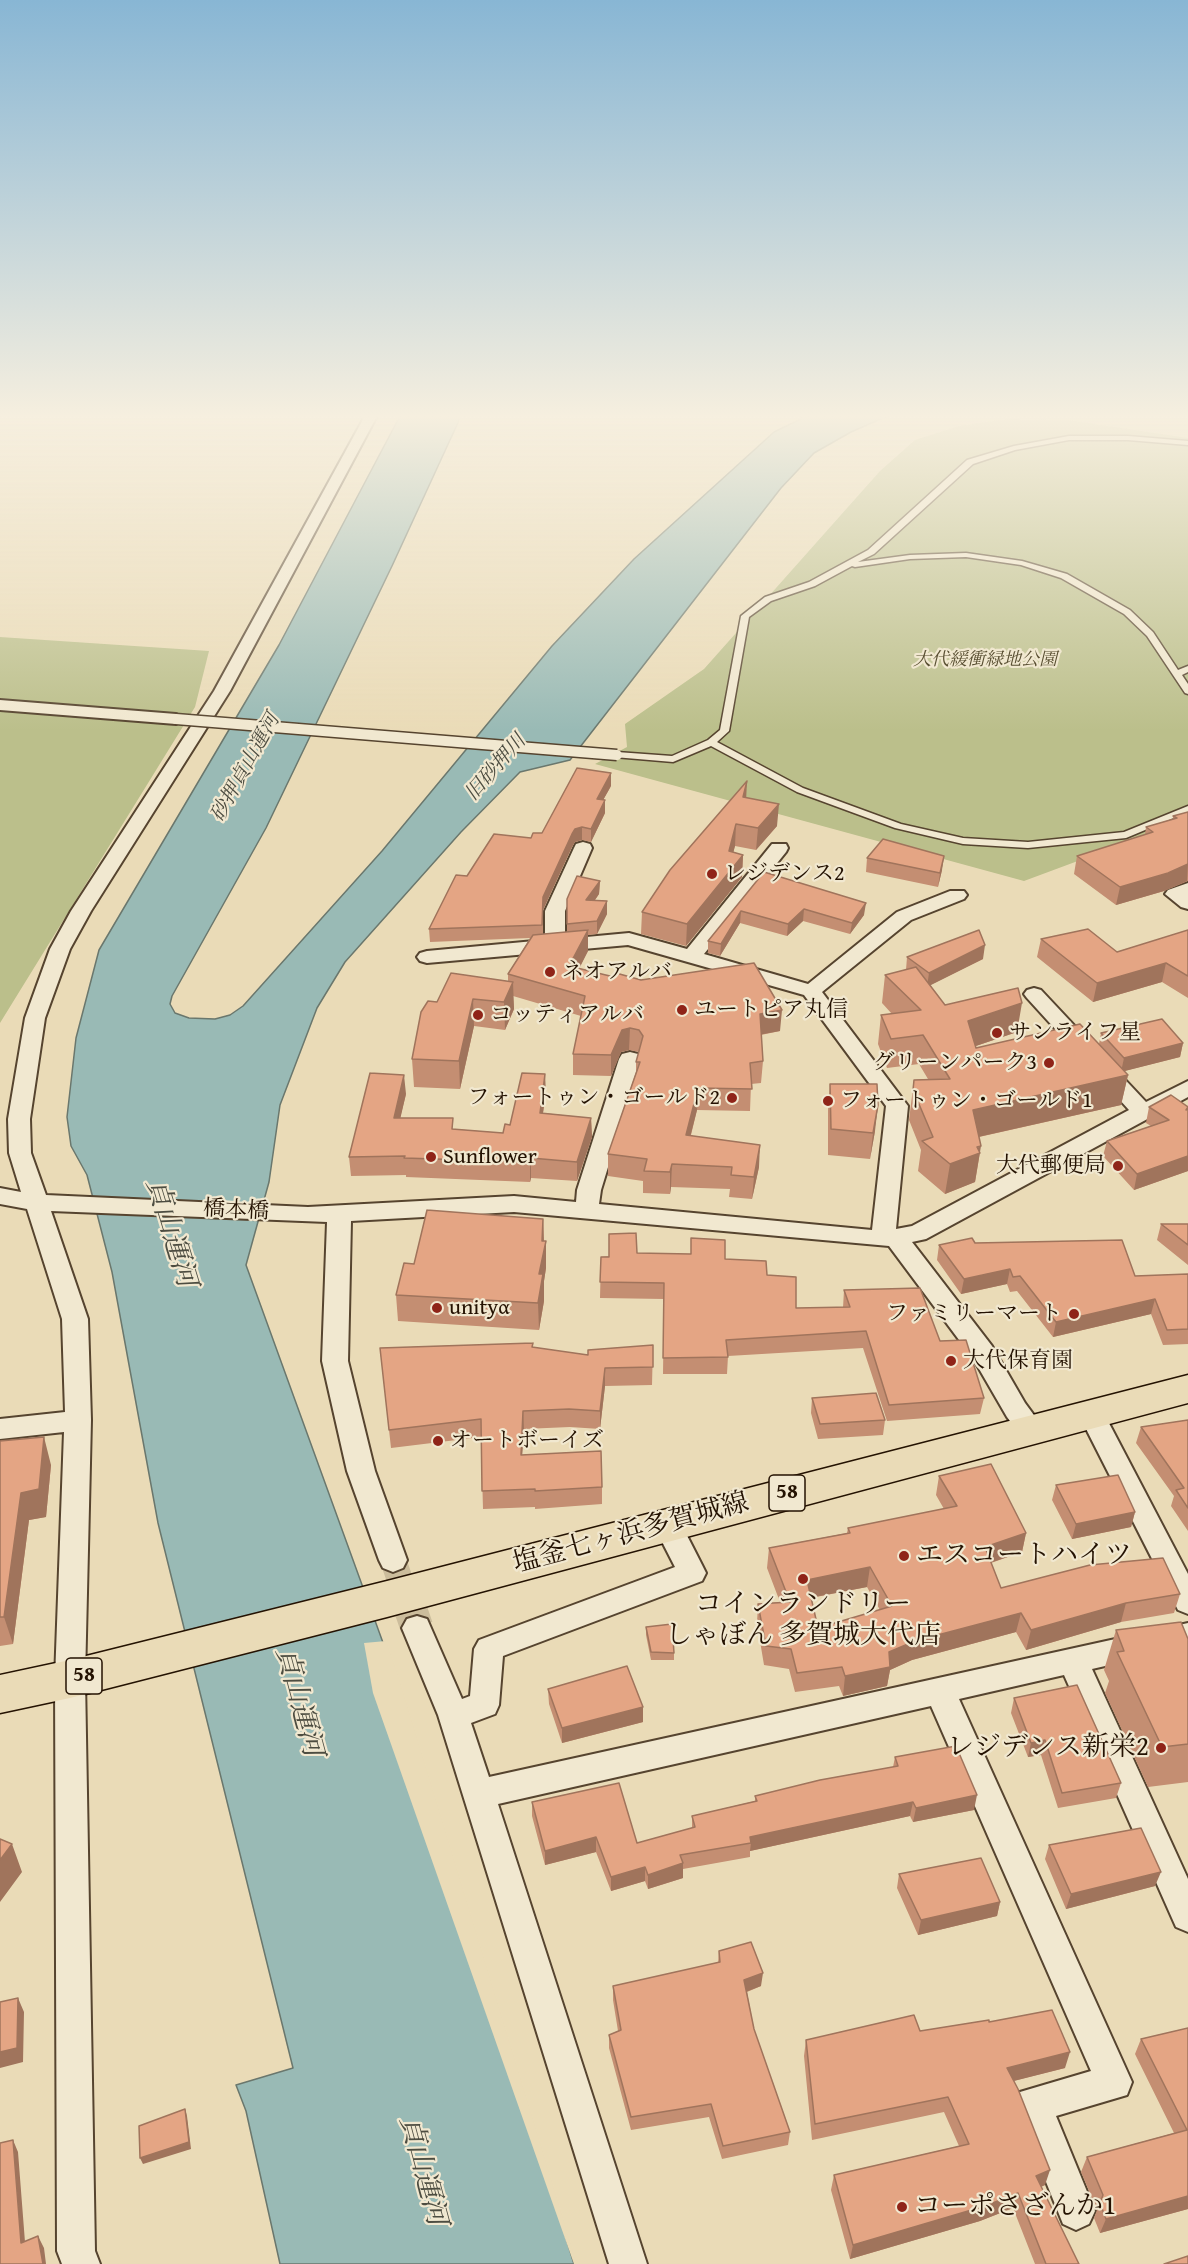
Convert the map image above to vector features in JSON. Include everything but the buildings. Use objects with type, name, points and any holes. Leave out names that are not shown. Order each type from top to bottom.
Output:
[{"type":"main road","name":"塩釜七ヶ浜多賀城線","points":[[390,1579],[667,1524],[1188,1389]]},
{"type":"main road","name":"58","points":[[0,1694],[167,1654],[390,1579]]},
{"type":"street","points":[[81,2264],[76,2251],[70,1679],[78,1420],[75,1319],[20,1153],[19,1119],[35,1018],[60,949],[81,910],[222,691],[315,520]]},
{"type":"street","points":[[0,705],[176,719]]},
{"type":"street","points":[[555,946],[555,911],[582,848]]},
{"type":"street","points":[[691,957],[779,848]]},
{"type":"street","points":[[1188,889],[1175,894],[1188,903]]},
{"type":"street","points":[[811,991],[904,916],[957,895]]},
{"type":"street","points":[[427,957],[629,939],[811,991],[897,1106],[889,1238],[984,1353],[1016,1410],[1030,1429]]},
{"type":"street","points":[[1034,994],[1143,1112]]},
{"type":"street","points":[[586,1210],[589,1190],[630,1059]]},
{"type":"street","name":"橋本橋","points":[[0,1196],[38,1203],[308,1215],[514,1204],[889,1238],[918,1233],[1188,1088]]},
{"type":"street","points":[[339,1214],[335,1361],[390,1579]]},
{"type":"street","points":[[1091,1413],[1188,1602]]},
{"type":"street","points":[[0,1429],[78,1420]]},
{"type":"street","points":[[453,1715],[484,1705],[489,1649],[692,1573],[667,1524]]},
{"type":"street","points":[[417,1628],[453,1715],[628,2264]]},
{"type":"street","points":[[479,1794],[1188,1635]]},
{"type":"street","points":[[1073,1661],[1188,1916]]},
{"type":"street","points":[[940,1691],[1114,2082],[1033,2105],[1076,2211]]},
{"type":"lane","points":[[176,719],[673,759],[711,742],[724,731],[745,616],[768,599],[812,584],[871,552],[907,520]]},
{"type":"lane","points":[[844,567],[910,557],[966,555],[1022,563],[1064,576],[1128,612],[1150,634],[1188,691]]},
{"type":"lane","points":[[1177,674],[1188,669]]},
{"type":"lane","points":[[711,742],[800,790],[898,826],[963,841],[1028,845],[1126,835],[1188,809]]},
{"type":"green space","name":"大代緩衝緑地公園","points":[[837,520],[1188,520],[1188,820],[1024,881],[595,764],[627,747],[625,724],[704,669]]},
{"type":"green space","points":[[0,637],[209,651],[195,707],[0,1023]]},
{"type":"water","points":[[345,520],[413,520],[266,828],[172,996],[170,1004],[175,1013],[189,1018],[215,1019],[230,1015],[243,1006],[382,851],[552,646],[634,559],[677,520],[756,520],[570,760],[520,772],[461,832],[345,962],[317,1008],[280,1105],[269,1182],[246,1265],[394,1673],[574,2264],[280,2264],[246,2111],[236,2085],[293,2068],[158,1523],[112,1272],[87,1175],[71,1146],[67,1117],[76,1038],[99,950],[279,645]]},
{"type":"pier","points":[[386,1641],[577,2264],[574,2264],[373,1693],[364,1643]]},
{"type":"tunnel","points":[[393,1560],[406,1597]]},
{"type":"tunnel","points":[[406,1596],[417,1628]]},
{"type":"place","name":"レジデンス2","points":[[712,874]]},
{"type":"place","name":"ネオアルバ","points":[[550,972]]},
{"type":"place","name":"ユートピア丸信","points":[[682,1010]]},
{"type":"place","name":"コッティアルバ","points":[[478,1015]]},
{"type":"place","name":"サンライフ星","points":[[997,1033]]},
{"type":"place","name":"グリーンパーク3","points":[[1049,1063]]},
{"type":"place","name":"フォートゥン・ゴールド2","points":[[732,1098]]},
{"type":"place","name":"フォートゥン・ゴールド1","points":[[828,1101]]},
{"type":"place","name":"Sunflower","points":[[431,1157]]},
{"type":"place","name":"大代郵便局","points":[[1118,1166]]},
{"type":"place","name":"unityα","points":[[437,1308]]},
{"type":"place","name":"ファミリーマート","points":[[1074,1314]]},
{"type":"place","name":"大代保育園","points":[[951,1361]]},
{"type":"place","name":"オートボーイズ","points":[[438,1441]]},
{"type":"place","name":"エスコートハイツ","points":[[904,1556]]},
{"type":"place","name":"コインランドリー しゃぼん 多賀城大代店","points":[[803,1579]]},
{"type":"place","name":"レジデンス新栄2","points":[[1161,1748]]},
{"type":"place","name":"コーポさざんか1","points":[[902,2207]]},
{"type":"water label","name":"砂押貞山運河","points":[[246,768]]},
{"type":"water label","name":"旧砂押川","points":[[496,768]]},
{"type":"water label","name":"貞山運河","points":[[170,1233]]},
{"type":"water label","name":"貞山運河","points":[[298,1702]]},
{"type":"water label","name":"貞山運河","points":[[422,2171]]}]
